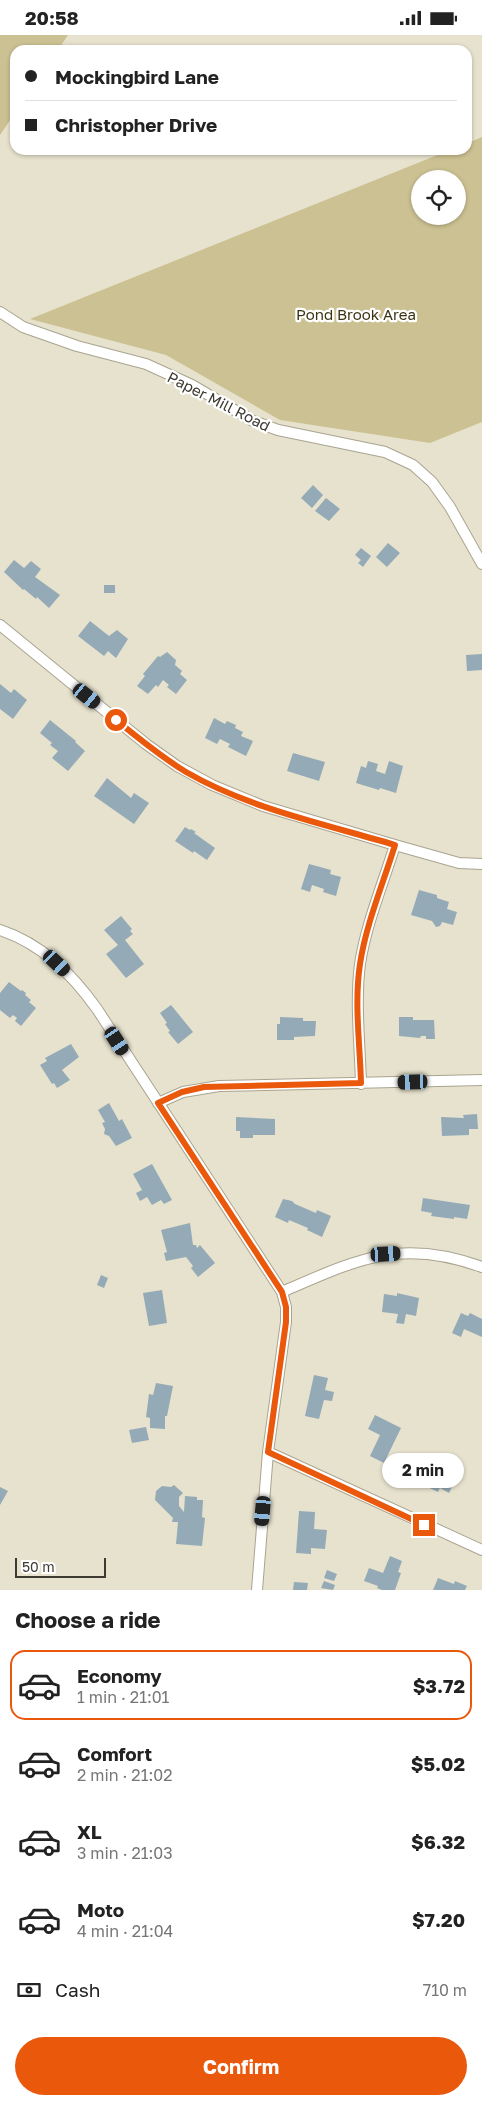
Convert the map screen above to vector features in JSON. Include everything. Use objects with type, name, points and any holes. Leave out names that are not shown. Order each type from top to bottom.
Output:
[{"type":"street","name":"Paper Mill Road","points":[[0,312],[23,327],[59,340],[146,365],[192,385],[253,421],[270,427],[385,452],[413,465],[432,482],[450,507],[482,564]]},
{"type":"street","points":[[0,625],[130,732],[187,772],[251,802],[459,863],[482,864]]},
{"type":"street","points":[[361,1083],[358,997],[360,964],[395,845]]},
{"type":"street","points":[[0,930],[22,939],[47,954],[78,984],[282,1292],[286,1307],[286,1322],[268,1452],[257,1590]]},
{"type":"street","points":[[158,1103],[182,1092],[204,1087],[482,1080]]},
{"type":"street","points":[[282,1292],[353,1262],[386,1254],[427,1253],[446,1256],[482,1267]]},
{"type":"street","points":[[268,1452],[482,1550]]},
{"type":"green space","points":[[0,35],[68,35],[61,45],[10,45],[10,120],[0,135]]},
{"type":"green space","name":"Pond Brook Area","points":[[482,137],[482,422],[430,443],[280,420],[166,355],[30,319],[438,155],[472,155],[472,141]]},
{"type":"building","points":[[313,485],[323,495],[312,508],[301,498]]},
{"type":"building","points":[[326,498],[340,509],[329,521],[315,511]]},
{"type":"building","points":[[388,543],[400,553],[387,567],[376,557]]},
{"type":"building","points":[[361,548],[371,556],[363,567],[358,563],[361,560],[355,555]]},
{"type":"building","points":[[14,560],[24,568],[31,561],[41,569],[35,577],[60,595],[49,608],[37,597],[36,599],[23,590],[4,572]]},
{"type":"building","points":[[104,585],[115,585],[115,593],[104,593]]},
{"type":"building","points":[[90,621],[109,636],[117,630],[128,639],[116,658],[108,651],[104,656],[78,636]]},
{"type":"building","points":[[167,652],[176,660],[175,665],[182,671],[180,674],[187,680],[176,694],[167,687],[169,685],[163,680],[158,687],[156,685],[148,694],[137,686],[145,676],[143,674],[158,656],[160,657]]},
{"type":"building","points":[[482,654],[482,670],[467,671],[466,655]]},
{"type":"building","points":[[0,684],[11,693],[14,689],[27,700],[13,719],[0,709]]},
{"type":"building","points":[[214,718],[225,724],[227,721],[236,725],[235,728],[243,732],[241,736],[253,741],[246,756],[228,747],[230,744],[220,739],[217,744],[205,738]]},
{"type":"building","points":[[50,720],[76,741],[85,751],[68,771],[52,758],[58,751],[40,733]]},
{"type":"building","points":[[293,753],[325,762],[319,781],[287,771]]},
{"type":"building","points":[[368,761],[378,764],[376,771],[385,774],[389,761],[403,766],[396,793],[356,783],[361,766],[366,768]]},
{"type":"building","points":[[107,778],[131,798],[134,793],[149,803],[134,824],[94,796]]},
{"type":"building","points":[[185,827],[196,832],[194,833],[215,848],[207,860],[175,841]]},
{"type":"building","points":[[309,864],[331,870],[330,874],[341,877],[336,896],[323,892],[324,889],[312,885],[310,892],[301,889]]},
{"type":"building","points":[[419,890],[437,895],[437,898],[449,902],[447,909],[457,912],[453,925],[442,922],[440,926],[436,927],[432,921],[411,915]]},
{"type":"building","points":[[121,916],[132,929],[130,931],[133,934],[125,940],[144,964],[126,978],[106,954],[118,945],[104,930]]},
{"type":"building","points":[[9,982],[26,993],[25,995],[31,1000],[29,1002],[36,1008],[21,1026],[15,1021],[17,1018],[13,1015],[10,1018],[0,1010],[0,993]]},
{"type":"building","points":[[171,1005],[193,1032],[178,1044],[168,1032],[170,1031],[165,1024],[167,1023],[160,1013]]},
{"type":"building","points":[[280,1017],[303,1018],[303,1021],[316,1021],[315,1036],[294,1037],[294,1040],[277,1040],[277,1024],[280,1024]]},
{"type":"building","points":[[399,1017],[413,1017],[413,1020],[434,1020],[435,1039],[426,1039],[426,1036],[421,1036],[420,1038],[399,1036]]},
{"type":"building","points":[[71,1044],[79,1057],[62,1070],[70,1080],[57,1088],[54,1083],[52,1084],[40,1065],[47,1061],[45,1058]]},
{"type":"building","points":[[109,1103],[119,1121],[122,1119],[132,1138],[116,1146],[109,1136],[104,1134],[105,1129],[102,1123],[105,1122],[98,1110]]},
{"type":"building","points":[[477,1114],[478,1129],[469,1129],[469,1135],[442,1136],[441,1117],[464,1118],[463,1115]]},
{"type":"building","points":[[236,1117],[275,1119],[275,1135],[253,1135],[253,1138],[240,1138],[240,1131],[236,1131]]},
{"type":"building","points":[[152,1164],[172,1200],[164,1204],[161,1200],[152,1205],[147,1197],[140,1201],[136,1193],[142,1190],[133,1174]]},
{"type":"building","points":[[423,1198],[470,1205],[467,1219],[431,1216],[432,1213],[421,1211]]},
{"type":"building","points":[[283,1199],[292,1201],[316,1213],[317,1210],[331,1216],[322,1237],[307,1230],[308,1228],[289,1220],[288,1223],[275,1217]]},
{"type":"building","points":[[190,1223],[193,1245],[196,1245],[197,1248],[200,1245],[215,1263],[198,1277],[186,1257],[166,1261],[164,1253],[167,1252],[161,1230]]},
{"type":"building","points":[[101,1275],[108,1278],[104,1288],[97,1285]]},
{"type":"building","points":[[162,1290],[167,1323],[149,1326],[143,1293]]},
{"type":"building","points":[[397,1293],[419,1298],[416,1316],[406,1314],[404,1324],[396,1323],[398,1314],[382,1312],[384,1294],[397,1296]]},
{"type":"building","points":[[461,1313],[468,1316],[470,1313],[482,1319],[482,1337],[464,1329],[461,1337],[452,1333]]},
{"type":"building","points":[[314,1375],[328,1378],[325,1390],[334,1392],[332,1401],[324,1400],[319,1419],[305,1416]]},
{"type":"building","points":[[156,1383],[173,1386],[167,1416],[165,1416],[165,1429],[150,1428],[150,1418],[146,1417],[149,1394],[153,1395]]},
{"type":"building","points":[[375,1415],[401,1428],[384,1463],[370,1456],[380,1435],[368,1429]]},
{"type":"building","points":[[146,1427],[149,1440],[132,1443],[129,1430]]},
{"type":"building","points":[[430,1464],[457,1477],[449,1493],[440,1488],[438,1492],[421,1484]]},
{"type":"building","points":[[174,1485],[183,1493],[179,1497],[179,1506],[184,1512],[185,1496],[197,1497],[197,1500],[203,1500],[202,1517],[205,1518],[202,1546],[176,1544],[178,1522],[172,1522],[173,1518],[155,1500],[156,1491],[162,1486],[171,1487]]},
{"type":"building","points":[[0,1487],[8,1491],[0,1505]]},
{"type":"building","points":[[299,1511],[315,1512],[314,1529],[327,1530],[325,1549],[311,1548],[311,1554],[296,1553]]},
{"type":"building","points":[[390,1556],[402,1561],[398,1572],[401,1573],[395,1590],[382,1590],[377,1588],[378,1586],[364,1581],[369,1568],[383,1573]]},
{"type":"building","points":[[327,1570],[337,1574],[334,1581],[324,1578]]},
{"type":"building","points":[[438,1578],[454,1584],[455,1581],[467,1586],[465,1590],[433,1590]]},
{"type":"building","points":[[324,1581],[335,1585],[333,1590],[321,1588]]},
{"type":"building","points":[[294,1582],[308,1583],[307,1590],[293,1590]]},
{"type":"route","points":[[116,720],[167,760],[237,797],[395,845],[360,964],[358,997],[361,1083],[204,1087],[175,1094],[158,1103],[282,1292],[286,1307],[285,1336],[268,1452],[424,1525]]}]
